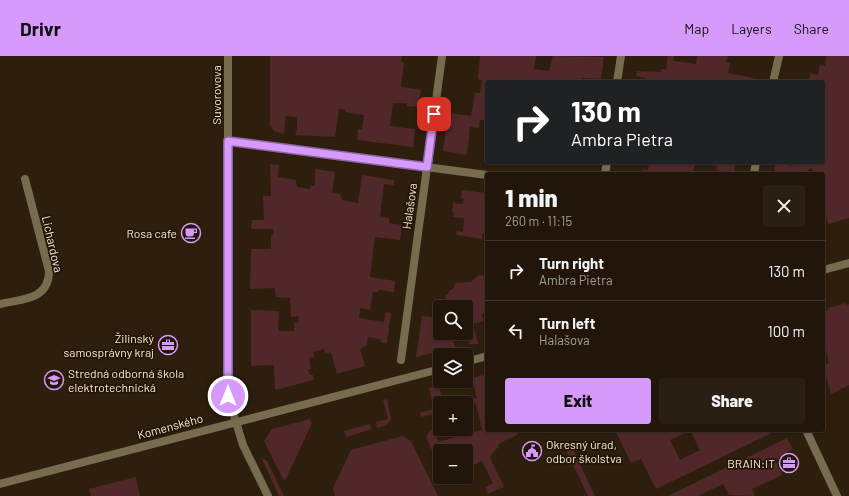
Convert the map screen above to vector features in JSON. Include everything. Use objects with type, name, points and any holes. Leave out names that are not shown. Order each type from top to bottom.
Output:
[{"type":"street","name":"Suvorovova","points":[[228,56],[228,396],[243,445],[268,496]]},
{"type":"street","name":"Halašova","points":[[401,360],[442,56]]},
{"type":"street","points":[[617,80],[621,56]]},
{"type":"street","points":[[773,80],[779,56]]},
{"type":"street","points":[[228,141],[485,175]]},
{"type":"street","name":"Lichardova","points":[[0,304],[38,295],[45,289],[49,281],[49,271],[25,179]]},
{"type":"street","points":[[825,269],[849,263]]},
{"type":"street","points":[[473,360],[485,357]]},
{"type":"street","name":"Komenského","points":[[0,484],[433,371]]},
{"type":"street","points":[[807,432],[837,496]]},
{"type":"shaded area","points":[[270,56],[402,56],[401,62],[404,63],[401,87],[421,90],[418,107],[407,106],[407,103],[393,103],[390,126],[415,129],[413,147],[357,140],[358,129],[362,129],[364,115],[345,112],[345,110],[339,109],[335,137],[295,135],[297,130],[297,117],[286,116],[284,134],[274,131],[270,125]]},
{"type":"shaded area","points":[[480,56],[536,56],[534,69],[549,71],[553,56],[604,57],[601,79],[485,80],[485,121],[480,120],[479,128],[470,127],[467,155],[443,151],[448,113],[471,116],[475,93],[480,93],[482,80],[478,79]]},
{"type":"shaded area","points":[[668,56],[674,56],[673,61],[696,64],[697,56],[728,56],[726,62],[730,63],[728,73],[753,78],[753,80],[646,80],[646,78],[636,76],[637,71],[661,72],[661,69],[666,69]]},
{"type":"shaded area","points":[[826,56],[849,56],[849,218],[828,224],[825,213],[825,172],[813,172],[812,168],[804,172],[774,172],[776,164],[792,166],[793,164],[825,164],[825,80],[809,80],[810,73],[818,75],[820,65],[825,66]]},
{"type":"shaded area","points":[[270,164],[279,165],[278,177],[296,180],[297,187],[310,189],[311,186],[315,186],[315,169],[335,172],[332,193],[340,194],[342,200],[358,203],[362,175],[394,180],[394,185],[384,184],[380,216],[389,218],[389,223],[402,225],[400,240],[375,237],[370,277],[395,281],[394,292],[379,290],[378,292],[373,292],[370,310],[360,308],[359,318],[384,322],[386,312],[391,313],[387,343],[381,342],[380,339],[368,337],[367,345],[360,349],[365,366],[337,374],[331,352],[325,354],[324,349],[313,352],[314,357],[309,358],[311,369],[308,370],[310,375],[313,375],[314,380],[275,390],[274,365],[251,366],[251,310],[279,311],[278,331],[294,331],[294,323],[299,322],[298,316],[291,317],[290,298],[276,297],[275,288],[250,289],[251,249],[271,249],[271,235],[274,235],[273,229],[251,229],[252,220],[264,220],[263,196],[271,196]]},
{"type":"shaded area","points":[[649,164],[695,164],[693,172],[641,172],[642,169],[648,170]]},
{"type":"shaded area","points":[[707,164],[736,164],[734,172],[716,170],[717,166]]},
{"type":"shaded area","points":[[462,190],[485,193],[485,234],[482,234],[482,239],[456,235],[457,231],[463,232],[464,218],[453,217],[453,203],[463,204],[464,199],[461,198]]},
{"type":"shaded area","points":[[479,275],[485,276],[485,313],[482,314],[484,321],[473,324],[473,300],[445,300],[446,294],[454,288],[455,283],[471,282]]},
{"type":"shaded area","points":[[845,303],[846,305],[849,304],[849,385],[831,394],[825,373],[825,364],[829,363],[825,345],[825,311],[829,310],[828,308]]},
{"type":"shaded area","points":[[422,316],[433,317],[433,340],[453,340],[455,348],[433,348],[433,353],[416,357]]},
{"type":"shaded area","points":[[473,324],[478,344],[469,344],[468,340],[473,340]]},
{"type":"shaded area","points":[[485,375],[485,432],[518,432],[517,435],[498,444],[499,447],[490,457],[504,487],[488,494],[485,487],[493,483],[482,461],[473,465],[473,444],[433,444],[433,453],[426,437],[433,428],[433,436],[436,436],[438,442],[460,436],[473,436],[473,432],[482,430],[476,403],[473,404],[473,399],[477,398],[473,378]]},
{"type":"shaded area","points":[[429,388],[439,388],[441,396],[433,396],[433,405]]},
{"type":"shaded area","points":[[387,399],[391,419],[387,425],[377,428],[376,422],[388,419],[383,400]]},
{"type":"shaded area","points":[[433,409],[433,414],[421,417],[420,413]]},
{"type":"shaded area","points":[[310,419],[312,423],[284,481],[264,441],[272,429]]},
{"type":"shaded area","points":[[370,424],[372,429],[346,437],[344,431]]},
{"type":"shaded area","points":[[616,432],[683,432],[684,434],[670,440],[680,460],[700,450],[691,432],[774,432],[656,489],[641,459],[631,463]]},
{"type":"shaded area","points":[[402,436],[411,441],[438,496],[335,496],[333,488],[351,450]]},
{"type":"shaded area","points":[[787,438],[793,449],[775,460],[782,475],[752,489],[755,496],[729,495],[723,484],[698,496],[668,496]]},
{"type":"shaded area","points":[[571,445],[595,496],[588,496],[565,448]]},
{"type":"shaded area","points":[[261,457],[267,461],[284,496],[279,496]]},
{"type":"shaded area","points":[[136,477],[140,496],[91,496],[89,489]]},
{"type":"place","name":"Rosa cafe","points":[[191,233]]},
{"type":"place","name":"Žilinský samosprávny kraj","points":[[168,345]]},
{"type":"place","name":"Stredná odborná škola elektrotechnická","points":[[54,380]]},
{"type":"place","name":"Okresný úrad, odbor školstva","points":[[532,451]]},
{"type":"place","name":"BRAIN:IT","points":[[789,463]]},
{"type":"route","points":[[228,396],[228,141],[427,167],[434,114]]}]
